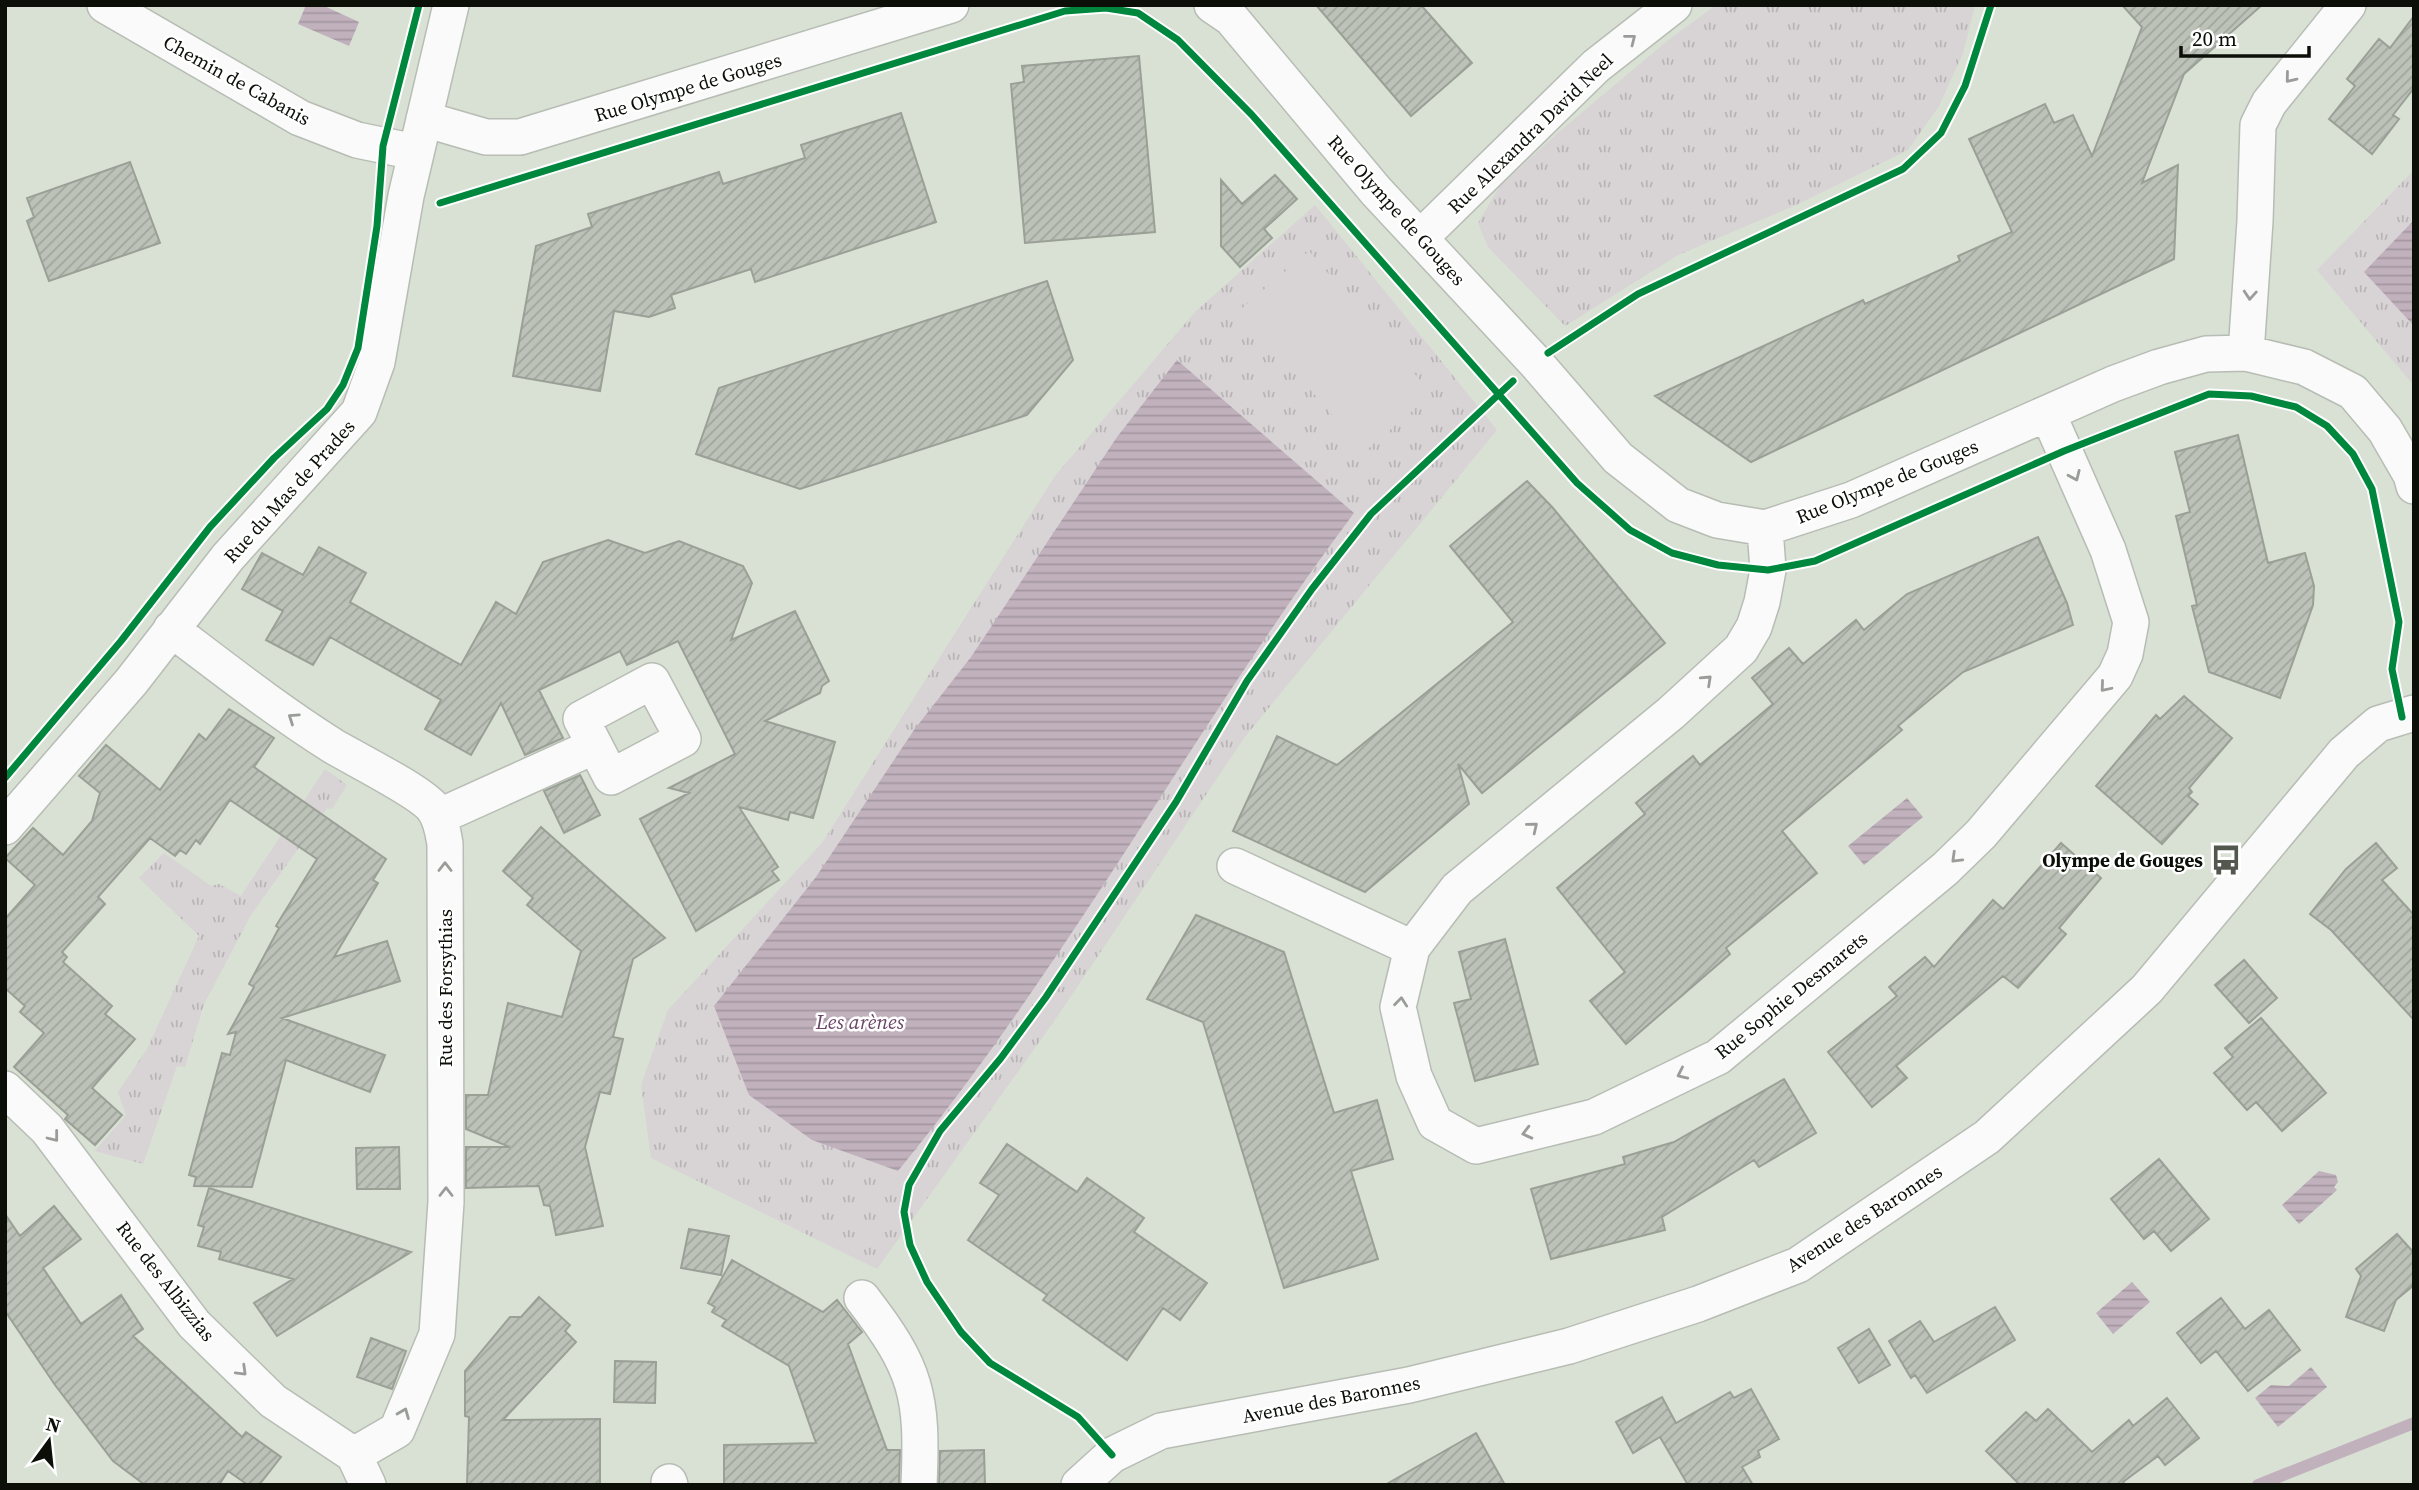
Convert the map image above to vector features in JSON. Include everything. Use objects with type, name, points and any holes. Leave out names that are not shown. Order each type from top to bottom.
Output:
[{"type":"street","name":"Chemin de Cabanis","points":[[105,5],[300,118],[357,140],[419,136]]},
{"type":"street","name":"Rue du Mas de Prades","points":[[5,827],[131,682],[228,557],[359,412],[377,362],[419,136],[451,5]]},
{"type":"street","name":"Rue Olympe de Gouges","points":[[419,136],[520,137],[951,5]]},
{"type":"street","name":"Rue Olympe de Gouges","points":[[1212,5],[1231,18],[1376,191],[1421,237],[1618,458],[1678,505],[1717,520],[1765,528],[1851,500],[2159,367],[2206,354],[2246,352],[2304,368],[2353,392],[2385,430],[2413,478]]},
{"type":"street","name":"Rue Alexandra David Neel","points":[[1421,237],[1596,66],[1674,5]]},
{"type":"street","points":[[2246,352],[2256,221],[2258,125],[2269,103],[2348,5]]},
{"type":"street","name":"Rue Sophie Desmarets","points":[[1765,528],[1768,570],[1764,592],[1754,627],[1741,649],[1671,713],[1457,889],[1412,948],[1398,1007],[1414,1076],[1436,1123],[1476,1146],[1594,1117],[1718,1057],[1945,869],[1981,834],[2115,676],[2125,654],[2131,622],[2108,550],[2048,414]]},
{"type":"street","points":[[171,629],[226,673],[331,745],[427,802],[438,817],[595,746]]},
{"type":"street","name":"Avenue des Baronnes","points":[[1079,1485],[1117,1470],[1161,1431],[1409,1385],[1569,1346],[1698,1304],[1798,1265],[1987,1137],[2147,989],[2344,753],[2378,724],[2414,713]]},
{"type":"street","name":"Rue des Forsythias","points":[[361,1470],[397,1430],[437,1334],[446,1202],[445,844],[438,817]]},
{"type":"street","points":[[1235,866],[1412,948]]},
{"type":"street","name":"Rue des Albizzias","points":[[5,1089],[47,1129],[194,1324],[273,1401],[361,1470]]},
{"type":"street","points":[[862,1298],[891,1335],[912,1375],[922,1427],[919,1485]]},
{"type":"green space","points":[[1716,5],[1975,5],[1963,53],[1939,106],[1908,150],[1796,205],[1678,255],[1565,326],[1488,247],[1478,223],[1500,186],[1560,131],[1666,42]]},
{"type":"green space","points":[[2414,170],[2414,386],[2317,270]]},
{"type":"green space","points":[[1315,205],[1497,430],[1244,738],[1057,1017],[877,1269],[651,1158],[641,1085],[668,1010],[822,843],[1055,476],[1195,312]]},
{"type":"green space","points":[[1309,251],[1432,394],[1364,452],[1241,309]]},
{"type":"green space","points":[[325,769],[347,785],[332,809],[327,808],[251,915],[204,1004],[185,1067],[177,1066],[143,1164],[95,1151],[126,1115],[118,1092],[147,1049],[199,936],[139,878],[164,853],[211,886],[219,884],[241,896]]},
{"type":"water","points":[[306,5],[322,5],[359,22],[349,46],[298,24]]},
{"type":"water","points":[[2414,220],[2414,326],[2364,272]]},
{"type":"water","name":"Les arènes","points":[[1177,360],[1354,513],[1239,677],[1018,1011],[960,1092],[898,1171],[812,1140],[749,1095],[714,1006],[816,877],[914,730],[971,657],[1117,437]]},
{"type":"water","points":[[1907,798],[1923,817],[1864,865],[1848,846]]},
{"type":"water","points":[[2319,1171],[2336,1175],[2338,1182],[2334,1187],[2337,1190],[2299,1224],[2282,1205]]},
{"type":"water","points":[[2132,1282],[2150,1302],[2113,1334],[2096,1313]]},
{"type":"water","points":[[2311,1367],[2327,1387],[2278,1427],[2255,1398],[2271,1385],[2289,1386]]},
{"type":"building","points":[[1316,5],[1421,5],[1472,63],[1411,116]]},
{"type":"building","points":[[2122,5],[2262,5],[2184,74],[2142,183],[2178,165],[2174,259],[1751,462],[1655,396],[1863,300],[1865,304],[1960,261],[1958,256],[2012,232],[1969,139],[2045,104],[2054,123],[2073,115],[2092,156],[2142,27]]},
{"type":"building","points":[[2414,16],[2414,88],[2393,115],[2399,119],[2372,154],[2329,119],[2355,86],[2347,79],[2379,39],[2390,48]]},
{"type":"building","points":[[1139,56],[1155,232],[1025,243],[1011,84],[1024,82],[1022,66]]},
{"type":"building","points":[[901,113],[936,222],[755,282],[751,269],[671,295],[675,308],[649,317],[614,311],[600,391],[513,376],[536,246],[592,227],[588,214],[719,172],[723,184],[805,158],[801,145]]},
{"type":"building","points":[[130,162],[160,243],[49,281],[27,221],[34,217],[27,198]]},
{"type":"building","points":[[1275,175],[1297,199],[1264,229],[1272,238],[1240,267],[1221,246],[1221,180],[1242,204]]},
{"type":"building","points":[[1047,281],[1073,360],[1027,415],[800,489],[696,454],[719,388]]},
{"type":"building","points":[[2238,435],[2268,563],[2305,553],[2314,586],[2313,605],[2280,698],[2209,672],[2192,606],[2197,605],[2176,516],[2190,512],[2175,452]]},
{"type":"building","points":[[1527,481],[1553,508],[1665,643],[1482,793],[1458,764],[1469,804],[1365,892],[1233,831],[1277,736],[1337,765],[1513,622],[1450,546]]},
{"type":"building","points":[[2038,537],[2067,603],[2073,625],[1963,672],[1898,726],[1902,730],[1782,831],[1817,873],[1726,948],[1730,954],[1626,1044],[1590,1001],[1625,972],[1557,888],[1645,814],[1636,803],[1693,756],[1700,765],[1773,704],[1752,678],[1789,648],[1803,664],[1856,620],[1864,630],[1907,594]]},
{"type":"building","points":[[608,540],[645,553],[679,541],[743,566],[752,583],[731,640],[795,611],[829,681],[822,686],[820,693],[765,721],[835,742],[813,818],[790,812],[788,820],[739,807],[778,867],[772,871],[779,880],[696,931],[640,819],[689,793],[669,788],[735,754],[678,641],[627,665],[620,651],[539,690],[563,738],[525,755],[501,703],[471,755],[425,729],[441,700],[330,637],[313,665],[266,640],[283,611],[242,589],[262,553],[303,575],[319,547],[366,573],[350,602],[461,665],[496,602],[516,614],[543,562]]},
{"type":"building","points":[[2184,696],[2232,738],[2189,788],[2192,792],[2188,796],[2198,804],[2162,844],[2096,786],[2156,715],[2160,719]]},
{"type":"building","points":[[229,709],[274,738],[254,767],[386,859],[373,880],[378,883],[334,957],[387,941],[400,981],[282,1018],[385,1055],[370,1092],[286,1060],[252,1187],[194,1186],[196,1177],[189,1175],[222,1053],[230,1055],[236,1032],[228,1034],[254,987],[249,984],[279,928],[276,926],[317,859],[230,800],[200,844],[196,840],[186,854],[180,850],[175,856],[150,838],[98,897],[105,904],[62,952],[67,957],[63,962],[112,1006],[105,1014],[135,1039],[92,1088],[122,1115],[95,1145],[65,1119],[68,1115],[14,1067],[44,1033],[20,1012],[25,1006],[5,988],[5,919],[35,885],[5,858],[33,828],[63,855],[92,821],[100,793],[79,776],[106,745],[160,790],[199,734],[206,740]]},
{"type":"building","points":[[580,775],[600,815],[564,833],[544,791]]},
{"type":"building","points":[[541,827],[665,938],[633,959],[613,1037],[623,1039],[610,1094],[600,1092],[585,1147],[603,1226],[556,1235],[550,1206],[544,1205],[539,1186],[466,1188],[466,1147],[510,1147],[466,1129],[466,1095],[488,1095],[508,1003],[562,1017],[581,951],[527,905],[533,898],[503,871]]},
{"type":"building","points":[[2061,843],[2101,878],[2059,928],[2066,934],[2018,988],[2003,976],[1896,1066],[1907,1078],[1872,1107],[1828,1052],[1897,996],[1889,987],[1925,957],[1934,967],[1993,900],[2003,909]]},
{"type":"building","points":[[2376,843],[2397,868],[2382,880],[2414,915],[2414,1020],[2331,930],[2310,914],[2346,869]]},
{"type":"building","points":[[1196,915],[1284,952],[1334,1113],[1377,1100],[1393,1159],[1351,1171],[1378,1259],[1284,1288],[1203,1022],[1147,999]]},
{"type":"building","points":[[1505,939],[1538,1064],[1475,1081],[1454,1003],[1471,999],[1459,952]]},
{"type":"building","points":[[2244,960],[2277,998],[2249,1023],[2215,985]]},
{"type":"building","points":[[2261,1018],[2326,1093],[2282,1131],[2256,1102],[2247,1110],[2214,1073],[2233,1057],[2225,1048]]},
{"type":"building","points":[[1784,1079],[1816,1133],[1759,1167],[1754,1160],[1662,1217],[1665,1230],[1551,1259],[1531,1189],[1625,1164],[1623,1157],[1674,1142]]},
{"type":"building","points":[[1007,1144],[1077,1192],[1087,1178],[1144,1218],[1134,1232],[1207,1283],[1180,1320],[1163,1308],[1127,1360],[1043,1300],[1047,1295],[968,1240],[999,1195],[980,1183]]},
{"type":"building","points":[[399,1147],[400,1189],[357,1189],[356,1148]]},
{"type":"building","points":[[2159,1159],[2209,1219],[2171,1251],[2154,1231],[2144,1239],[2111,1199]]},
{"type":"building","points":[[209,1188],[411,1252],[277,1336],[254,1303],[293,1279],[219,1259],[221,1252],[198,1246],[204,1227],[198,1225]]},
{"type":"building","points":[[54,1206],[81,1239],[43,1268],[81,1324],[121,1295],[143,1329],[133,1336],[242,1437],[246,1432],[281,1457],[259,1485],[248,1485],[228,1471],[219,1485],[145,1485],[113,1461],[55,1385],[5,1311],[5,1214],[20,1236]]},
{"type":"building","points":[[689,1229],[729,1236],[721,1275],[681,1268]]},
{"type":"building","points":[[2397,1234],[2414,1253],[2414,1285],[2396,1300],[2384,1331],[2346,1317],[2361,1276],[2356,1269]]},
{"type":"building","points":[[732,1260],[823,1312],[837,1300],[862,1332],[848,1344],[887,1450],[900,1450],[899,1485],[724,1485],[724,1445],[816,1443],[789,1366],[722,1326],[726,1320],[712,1312],[715,1307],[708,1303]]},
{"type":"building","points":[[539,1297],[570,1325],[565,1331],[576,1342],[503,1420],[600,1419],[600,1485],[467,1485],[469,1417],[465,1416],[465,1371],[510,1317],[521,1317]]},
{"type":"building","points":[[2221,1298],[2245,1329],[2269,1310],[2300,1350],[2248,1391],[2216,1351],[2201,1363],[2177,1333]]},
{"type":"building","points":[[1995,1307],[2015,1340],[1927,1393],[1915,1375],[1911,1378],[1889,1341],[1920,1321],[1934,1342]]},
{"type":"building","points":[[1869,1329],[1890,1365],[1859,1383],[1838,1348]]},
{"type":"building","points":[[371,1338],[406,1351],[392,1389],[357,1377]]},
{"type":"building","points":[[615,1361],[656,1362],[655,1403],[614,1402]]},
{"type":"building","points":[[1751,1389],[1779,1439],[1758,1451],[1760,1457],[1742,1467],[1753,1485],[1688,1485],[1660,1437],[1633,1453],[1616,1422],[1662,1397],[1676,1423],[1730,1392],[1734,1398]]},
{"type":"building","points":[[2167,1398],[2199,1438],[2165,1465],[2158,1456],[2123,1482],[2125,1485],[2020,1485],[1986,1451],[2026,1412],[2036,1421],[2048,1409],[2092,1452],[2129,1420],[2133,1426]]},
{"type":"building","points":[[1476,1433],[1505,1485],[1385,1485]]},
{"type":"building","points":[[984,1450],[985,1485],[939,1485],[940,1451]]},
{"type":"waterway","points":[[2258,1485],[2414,1423]]},
{"type":"cycle path","points":[[5,778],[121,641],[210,527],[274,458],[327,409],[343,385],[358,348],[377,226],[383,146],[419,5]]},
{"type":"cycle path","points":[[1548,353],[1638,294],[1903,169],[1941,133],[1965,86],[1991,5]]},
{"type":"cycle path","points":[[440,203],[1065,11],[1106,8],[1138,13],[1178,40],[1252,115],[1577,483],[1630,530],[1672,553],[1718,565],[1768,570],[1815,561],[2064,451],[2209,394],[2251,396],[2296,407],[2327,426],[2353,454],[2372,489],[2399,622],[2392,669],[2402,717]]},
{"type":"cycle path","points":[[1112,1455],[1078,1417],[990,1363],[961,1332],[927,1282],[910,1245],[904,1212],[909,1185],[940,1131],[1001,1058],[1046,997],[1176,802],[1247,681],[1312,589],[1371,514],[1513,381]]},
{"type":"place","name":"Olympe de Gouges","points":[[2226,860]]}]
